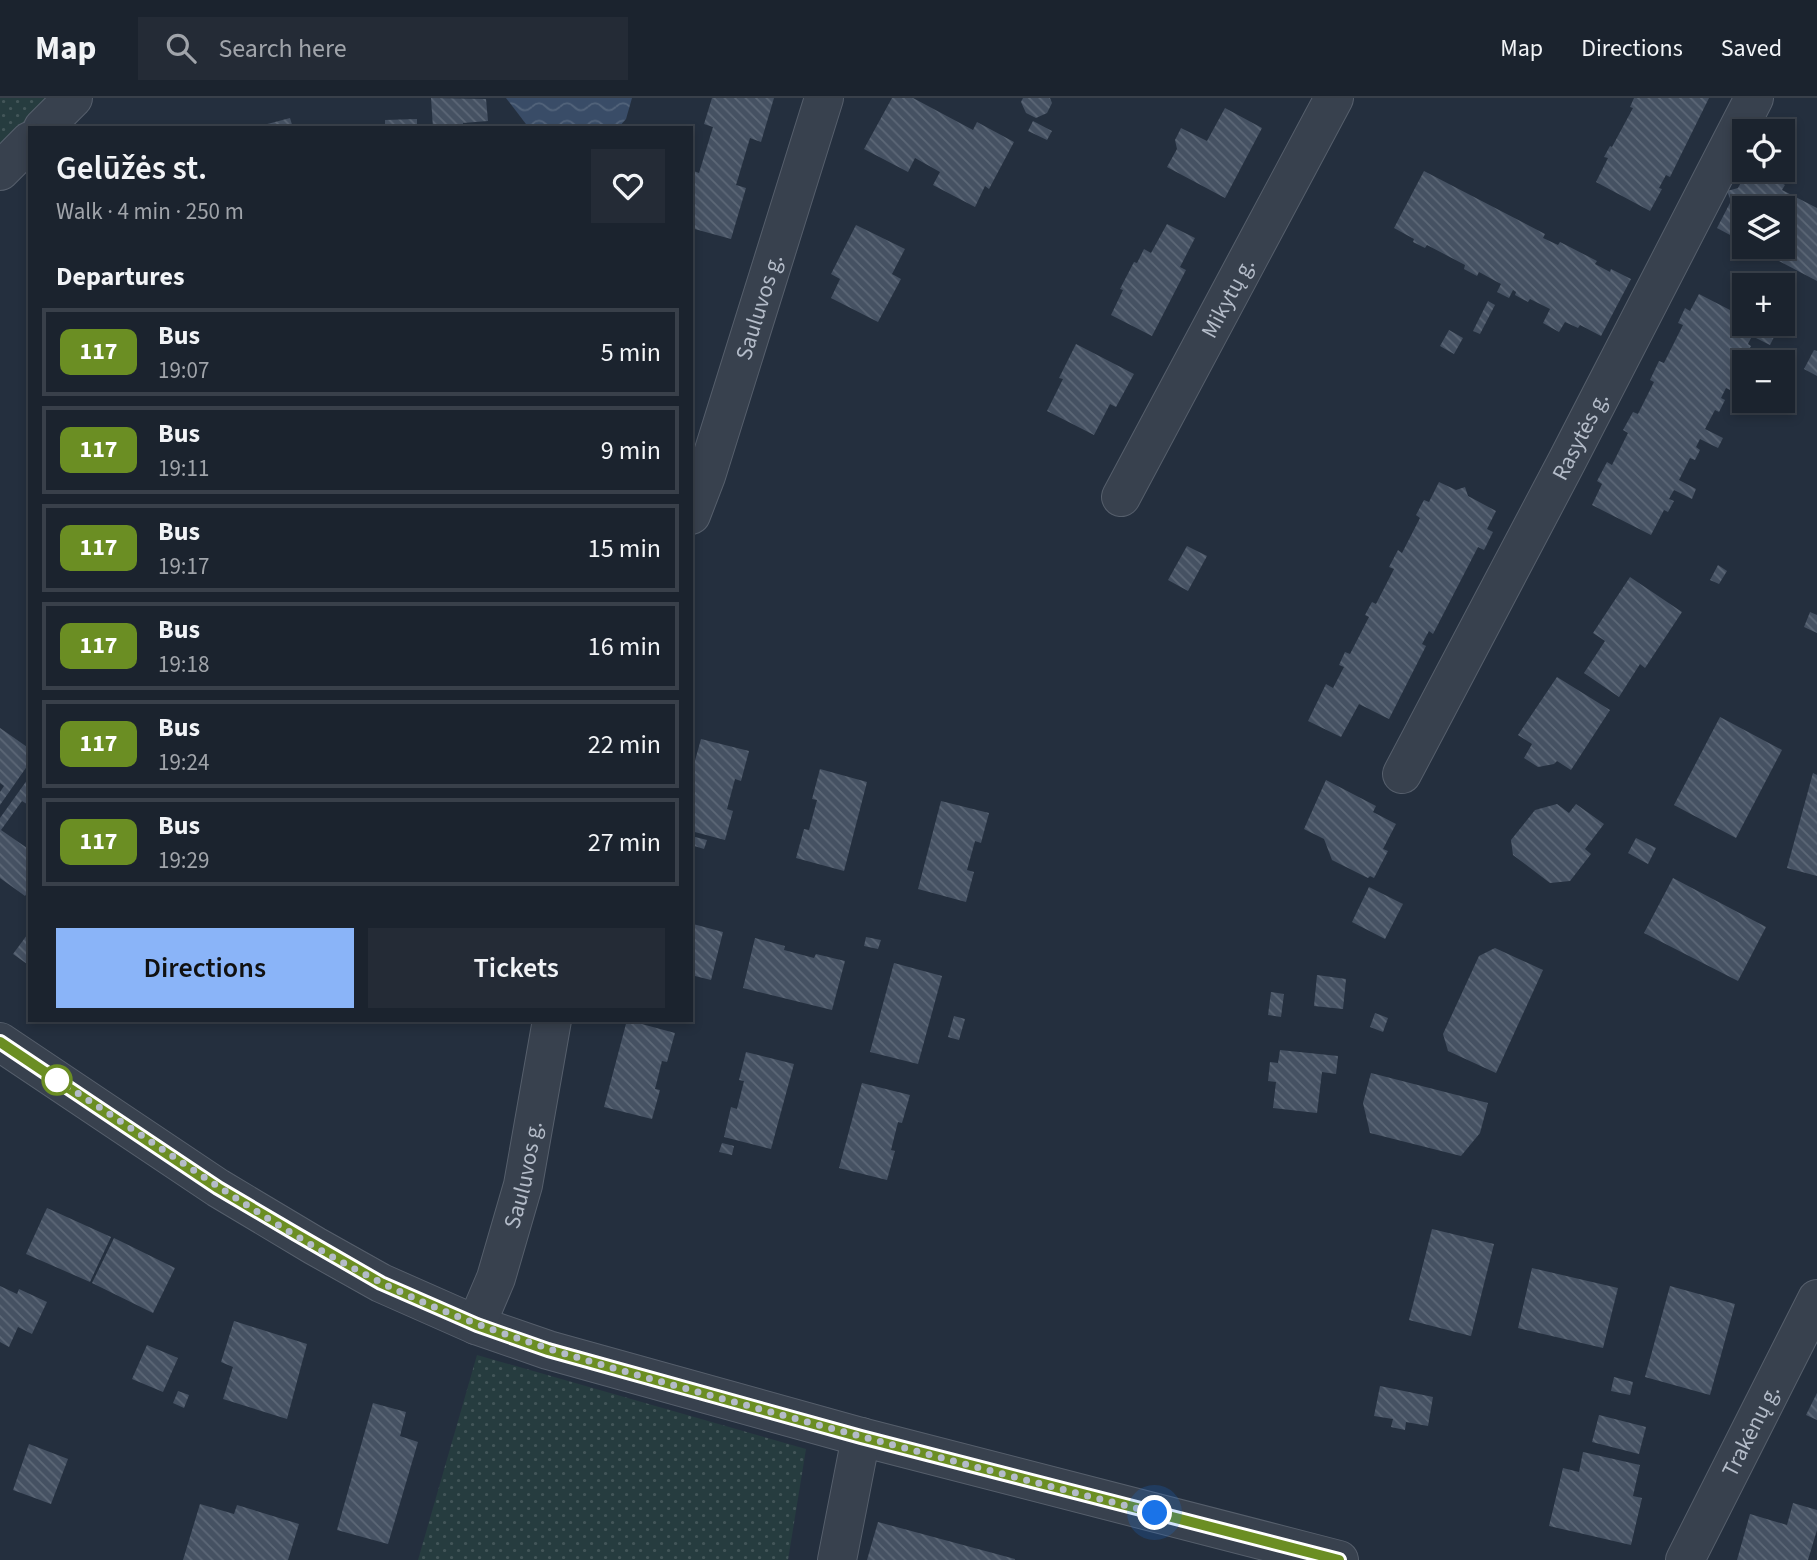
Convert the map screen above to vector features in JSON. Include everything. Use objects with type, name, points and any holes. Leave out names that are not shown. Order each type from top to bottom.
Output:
[{"type":"street","points":[[45,126],[73,98]]},
{"type":"street","name":"Sauluvos g.","points":[[693,510],[824,98]]},
{"type":"street","name":"Mikytų g.","points":[[1121,498],[1334,98]]},
{"type":"street","name":"Rasytės g.","points":[[1402,774],[1754,98]]},
{"type":"street","points":[[0,172],[28,143]]},
{"type":"street","name":"Sauluvos g.","points":[[477,1325],[496,1278],[523,1185],[552,1022]]},
{"type":"street","points":[[0,1042],[218,1188],[315,1246],[381,1283],[477,1325],[548,1350],[861,1437],[1339,1560]]},
{"type":"street","name":"Trakėnų g.","points":[[1685,1560],[1817,1299]]},
{"type":"street","points":[[837,1560],[861,1437]]},
{"type":"green space","points":[[0,98],[58,98],[33,126],[28,126],[28,132],[0,164]]},
{"type":"green space","points":[[477,1355],[806,1449],[788,1560],[418,1560]]},
{"type":"water","points":[[506,98],[632,98],[626,119],[620,126],[527,126]]},
{"type":"building","points":[[431,98],[486,99],[488,121],[463,123],[463,126],[433,126]]},
{"type":"building","points":[[712,98],[774,98],[761,142],[750,138],[736,185],[746,188],[731,239],[693,229],[693,171],[699,173],[713,127],[704,124]]},
{"type":"building","points":[[892,98],[913,98],[973,130],[977,122],[1014,142],[989,189],[985,186],[975,207],[933,185],[940,172],[915,158],[908,172],[864,149]]},
{"type":"building","points":[[1023,98],[1050,98],[1052,103],[1047,113],[1036,118],[1026,113],[1021,102]]},
{"type":"building","points":[[1634,98],[1709,98],[1670,177],[1666,175],[1659,188],[1662,189],[1650,211],[1596,182],[1608,158],[1604,157],[1633,108],[1630,107]]},
{"type":"building","points":[[1225,108],[1262,128],[1225,198],[1167,167],[1177,149],[1175,140],[1181,128],[1207,141]]},
{"type":"building","points":[[290,118],[292,126],[260,126]]},
{"type":"building","points":[[417,119],[417,126],[385,126],[385,120]]},
{"type":"building","points":[[1033,121],[1052,131],[1047,140],[1028,131]]},
{"type":"building","points":[[1424,171],[1545,234],[1543,238],[1558,245],[1560,242],[1597,261],[1595,264],[1610,272],[1611,269],[1631,279],[1601,336],[1580,325],[1578,328],[1565,322],[1559,332],[1543,323],[1550,309],[1530,299],[1528,302],[1515,295],[1513,290],[1509,298],[1497,292],[1501,284],[1479,272],[1477,276],[1464,269],[1465,265],[1427,245],[1425,248],[1413,242],[1414,239],[1394,228]]},
{"type":"building","points":[[1741,182],[1780,182],[1785,185],[1782,190],[1794,196],[1732,196],[1732,236],[1717,228],[1731,201],[1727,191],[1738,188]]},
{"type":"building","points":[[1795,197],[1817,208],[1817,281],[1775,259],[1795,259]]},
{"type":"building","points":[[1167,224],[1195,238],[1180,267],[1186,270],[1152,336],[1111,315],[1134,262],[1137,263],[1144,249],[1151,253]]},
{"type":"building","points":[[856,225],[905,249],[892,274],[901,279],[878,322],[831,298],[840,279],[831,274]]},
{"type":"building","points":[[1699,294],[1732,310],[1732,336],[1752,336],[1748,344],[1751,346],[1749,350],[1732,350],[1732,391],[1726,388],[1721,398],[1725,400],[1719,412],[1715,410],[1705,429],[1723,438],[1718,448],[1700,439],[1696,447],[1700,450],[1695,460],[1690,458],[1679,480],[1696,489],[1692,499],[1674,490],[1669,499],[1674,501],[1668,512],[1664,510],[1651,535],[1592,505],[1602,484],[1597,481],[1607,462],[1612,465],[1628,433],[1623,430],[1633,412],[1638,414],[1654,382],[1650,380],[1659,361],[1664,363],[1683,325],[1678,323],[1685,308],[1690,311]]},
{"type":"building","points":[[1488,301],[1495,305],[1480,334],[1473,331]]},
{"type":"building","points":[[1449,330],[1463,338],[1454,354],[1440,346]]},
{"type":"building","points":[[1752,336],[1772,336],[1770,345]]},
{"type":"building","points":[[1076,344],[1134,374],[1116,407],[1110,404],[1094,435],[1047,411]]},
{"type":"building","points":[[1814,350],[1817,351],[1817,376],[1804,369]]},
{"type":"building","points":[[1439,482],[1456,490],[1465,487],[1468,496],[1496,511],[1487,529],[1493,532],[1484,550],[1478,547],[1433,634],[1429,631],[1422,644],[1426,646],[1389,719],[1359,704],[1341,737],[1308,721],[1326,684],[1333,688],[1344,667],[1339,665],[1345,652],[1350,654],[1369,617],[1365,615],[1372,602],[1376,604],[1394,569],[1389,567],[1398,550],[1402,553],[1420,518],[1416,515],[1424,500],[1429,502]]},
{"type":"building","points":[[1187,546],[1207,556],[1188,591],[1168,580]]},
{"type":"building","points":[[1718,565],[1727,571],[1719,584],[1710,580]]},
{"type":"building","points":[[1630,577],[1682,612],[1645,668],[1640,664],[1619,697],[1584,673],[1605,641],[1593,633]]},
{"type":"building","points":[[1810,612],[1817,615],[1817,633],[1804,627]]},
{"type":"building","points":[[1557,677],[1610,710],[1571,770],[1557,761],[1538,767],[1524,758],[1532,744],[1518,735]]},
{"type":"building","points":[[1720,717],[1782,750],[1736,838],[1674,805]]},
{"type":"building","points":[[0,728],[28,748],[28,765],[0,805],[0,792],[4,786],[0,783]]},
{"type":"building","points":[[701,739],[749,751],[741,781],[735,779],[727,809],[733,811],[725,840],[693,832],[693,768]]},
{"type":"building","points":[[820,769],[867,782],[844,871],[796,858],[804,829],[809,830],[817,800],[812,799]]},
{"type":"building","points":[[1813,773],[1817,775],[1817,876],[1787,868]]},
{"type":"building","points":[[28,779],[28,805],[22,801],[1,830],[28,849],[28,892],[25,896],[0,878],[0,818]]},
{"type":"building","points":[[1326,780],[1376,806],[1373,812],[1396,824],[1383,849],[1388,851],[1374,878],[1368,878],[1332,860],[1324,839],[1304,829]]},
{"type":"building","points":[[941,801],[989,813],[981,843],[975,841],[967,870],[974,872],[966,902],[918,889]]},
{"type":"building","points":[[1557,804],[1569,813],[1576,804],[1604,824],[1585,849],[1591,854],[1570,881],[1550,883],[1513,855],[1511,840],[1535,810]]},
{"type":"building","points":[[693,836],[707,840],[704,849],[693,846]]},
{"type":"building","points":[[1636,838],[1656,848],[1648,864],[1628,853]]},
{"type":"building","points":[[1673,878],[1766,927],[1738,981],[1644,933]]},
{"type":"building","points":[[1369,887],[1403,904],[1385,939],[1352,922]]},
{"type":"building","points":[[693,924],[723,932],[711,980],[693,976]]},
{"type":"building","points":[[28,934],[28,965],[13,954]]},
{"type":"building","points":[[866,937],[881,940],[878,949],[864,946]]},
{"type":"building","points":[[755,938],[814,958],[816,954],[845,961],[832,1010],[743,988]]},
{"type":"building","points":[[1495,948],[1543,970],[1496,1073],[1448,1051],[1443,1034],[1479,956]]},
{"type":"building","points":[[894,963],[942,976],[918,1064],[870,1052]]},
{"type":"building","points":[[1317,975],[1346,979],[1343,1009],[1314,1006]]},
{"type":"building","points":[[1271,992],[1284,994],[1281,1017],[1268,1015]]},
{"type":"building","points":[[1375,1013],[1388,1018],[1383,1032],[1370,1027]]},
{"type":"building","points":[[954,1016],[965,1019],[959,1040],[948,1037]]},
{"type":"building","points":[[626,1022],[675,1033],[667,1062],[662,1061],[655,1089],[660,1090],[652,1119],[604,1107]]},
{"type":"building","points":[[1280,1050],[1338,1056],[1336,1074],[1322,1072],[1317,1113],[1273,1108],[1276,1082],[1268,1081],[1270,1062],[1278,1063]]},
{"type":"building","points":[[746,1052],[794,1064],[771,1149],[724,1137],[731,1107],[737,1109],[744,1081],[739,1080]]},
{"type":"building","points":[[1371,1073],[1488,1103],[1480,1133],[1461,1156],[1370,1133],[1363,1103]]},
{"type":"building","points":[[862,1083],[910,1095],[902,1123],[898,1122],[891,1150],[895,1151],[887,1180],[839,1168]]},
{"type":"building","points":[[722,1143],[734,1146],[732,1155],[719,1152]]},
{"type":"building","points":[[47,1208],[111,1237],[90,1282],[26,1254]]},
{"type":"building","points":[[1432,1229],[1494,1244],[1471,1336],[1409,1320]]},
{"type":"building","points":[[114,1238],[175,1268],[153,1313],[92,1283]]},
{"type":"building","points":[[1532,1268],[1618,1288],[1603,1348],[1518,1328]]},
{"type":"building","points":[[0,1286],[17,1294],[19,1289],[47,1302],[32,1334],[18,1327],[9,1347],[0,1342]]},
{"type":"building","points":[[1670,1286],[1735,1304],[1710,1395],[1645,1377]]},
{"type":"building","points":[[234,1321],[307,1344],[287,1419],[223,1399],[233,1367],[221,1362]]},
{"type":"building","points":[[147,1345],[178,1358],[163,1392],[132,1379]]},
{"type":"building","points":[[1614,1377],[1633,1382],[1630,1395],[1611,1391]]},
{"type":"building","points":[[1380,1386],[1433,1397],[1428,1426],[1406,1422],[1405,1430],[1391,1427],[1393,1419],[1374,1416]]},
{"type":"building","points":[[178,1391],[189,1395],[184,1408],[173,1403]]},
{"type":"building","points":[[1817,1393],[1817,1420],[1806,1415]]},
{"type":"building","points":[[373,1403],[406,1412],[400,1436],[418,1442],[388,1544],[337,1530]]},
{"type":"building","points":[[1599,1415],[1646,1427],[1639,1454],[1592,1442]]},
{"type":"building","points":[[29,1444],[68,1459],[51,1504],[13,1490]]},
{"type":"building","points":[[1583,1452],[1640,1465],[1633,1496],[1642,1498],[1631,1545],[1549,1526],[1563,1468],[1579,1472]]},
{"type":"building","points":[[1793,1503],[1817,1510],[1817,1530],[1808,1560],[1737,1560],[1750,1514],[1787,1525]]},
{"type":"building","points":[[200,1504],[234,1514],[237,1505],[299,1524],[288,1560],[183,1560]]},
{"type":"building","points":[[878,1522],[1015,1559],[1015,1560],[867,1560]]},
{"type":"bus line","name":"117","points":[[0,1042],[218,1188],[381,1283],[477,1325],[548,1350],[861,1437],[1339,1560]]},
{"type":"route","points":[[57,1080],[218,1188],[315,1246],[381,1283],[477,1325],[548,1350],[835,1430],[1155,1513]]}]
